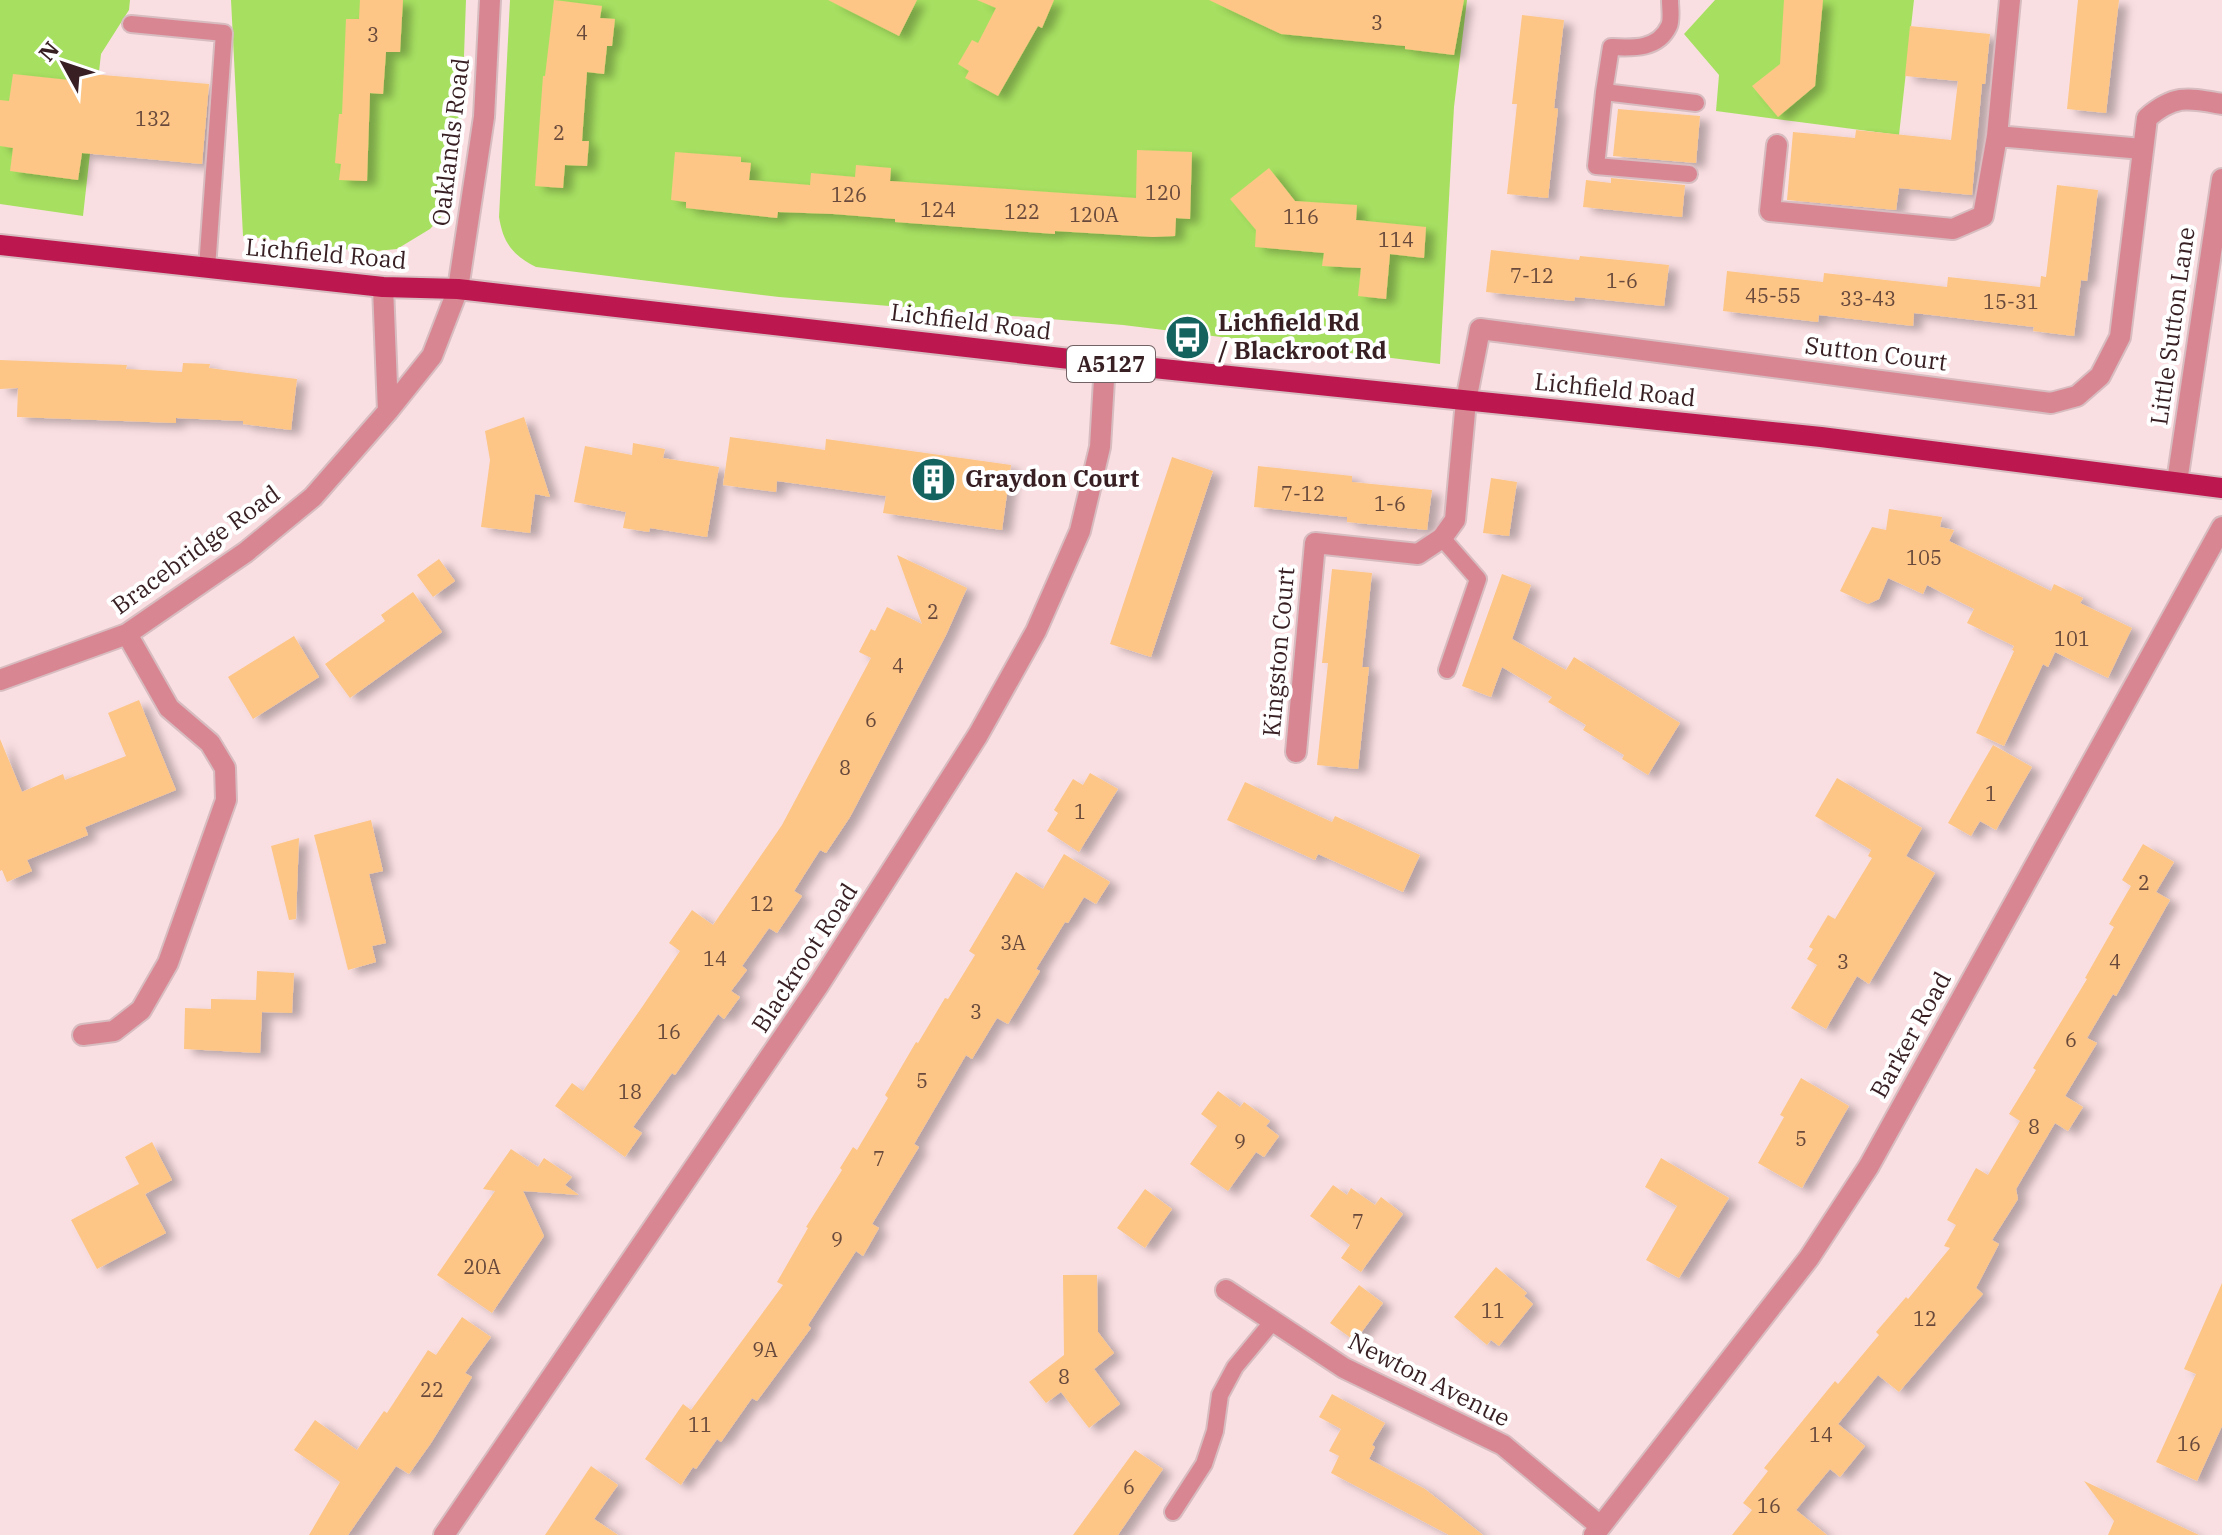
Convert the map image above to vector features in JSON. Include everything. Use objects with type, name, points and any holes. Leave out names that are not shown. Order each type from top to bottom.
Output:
[{"type":"main road","name":"Lichfield Road","points":[[0,245],[383,287],[458,289],[1105,363],[1821,437],[2222,488]]},
{"type":"street","name":"Oaklands Road","points":[[458,289],[484,117],[490,0]]},
{"type":"street","points":[[1777,145],[1770,211],[1953,229],[1983,216],[1997,136],[2010,0]]},
{"type":"street","name":"Sutton Court","points":[[1466,401],[1480,329],[2051,403],[2077,396],[2100,376],[2120,337],[2147,118],[2163,104],[2184,98],[2222,104]]},
{"type":"street","points":[[1997,136],[2142,149]]},
{"type":"street","name":"Little Sutton Lane","points":[[2177,482],[2222,179]]},
{"type":"street","points":[[383,287],[388,411]]},
{"type":"street","name":"Bracebridge Road","points":[[0,680],[127,634],[246,552],[313,497],[432,356],[458,289]]},
{"type":"street","name":"Blackroot Road","points":[[444,1535],[818,986],[978,735],[1036,631],[1080,531],[1100,447],[1105,363]]},
{"type":"street","points":[[1442,538],[1455,520],[1466,401]]},
{"type":"street","name":"Barker Road","points":[[1597,1531],[1809,1258],[1869,1166],[2222,527]]},
{"type":"street","name":"Kingston Court","points":[[1296,752],[1315,543],[1418,554],[1442,538]]},
{"type":"street","points":[[83,1035],[114,1031],[141,1010],[168,963],[226,800],[225,768],[210,743],[169,708],[127,634]]},
{"type":"street","name":"Newton Avenue","points":[[1226,1290],[1344,1368],[1503,1445],[1597,1531]]},
{"type":"lane","points":[[1670,0],[1670,25],[1660,38],[1643,48],[1611,47],[1596,166],[1689,174]]},
{"type":"lane","points":[[131,24],[224,33],[207,268]]},
{"type":"lane","points":[[1604,92],[1696,103]]},
{"type":"lane","points":[[1442,538],[1478,579],[1447,670]]},
{"type":"lane","points":[[1173,1512],[1204,1464],[1215,1431],[1220,1395],[1235,1367],[1273,1321]]},
{"type":"green space","points":[[0,0],[130,0],[129,10],[101,54],[83,216],[0,204]]},
{"type":"green space","points":[[231,0],[466,0],[460,167],[451,206],[430,229],[397,249],[367,252],[243,236]]},
{"type":"green space","points":[[510,0],[1467,0],[1454,107],[1440,364],[1123,325],[779,297],[536,267],[510,247],[499,217]]},
{"type":"green space","points":[[1715,0],[1914,0],[1899,135],[1716,111],[1719,75],[1684,34]]},
{"type":"building","points":[[360,0],[403,0],[400,52],[386,52],[383,94],[370,93],[367,181],[339,180],[341,164],[335,163],[339,114],[342,114],[346,19],[359,19]]},
{"type":"building","points":[[554,0],[602,6],[600,18],[615,19],[612,46],[607,46],[604,74],[587,72],[582,141],[589,141],[587,166],[565,165],[563,188],[535,186],[543,76]]},
{"type":"building","points":[[828,0],[917,0],[899,36]]},
{"type":"building","points":[[977,0],[1054,0],[1042,28],[1038,26],[998,96],[965,78],[969,71],[958,64],[972,40],[978,43],[996,8]]},
{"type":"building","points":[[1209,0],[1464,0],[1454,55],[1405,49],[1405,46],[1281,34]]},
{"type":"building","points":[[1784,0],[1823,0],[1815,86],[1778,117],[1752,86],[1780,64]]},
{"type":"building","points":[[2078,0],[2119,0],[2106,113],[2067,109]]},
{"type":"building","points":[[1522,15],[1564,20],[1548,198],[1507,194],[1517,104],[1512,104]]},
{"type":"building","points":[[1910,26],[1990,34],[1972,195],[1899,188],[1896,210],[1787,200],[1793,132],[1855,138],[1856,130],[1951,140],[1958,81],[1905,76]]},
{"type":"building","points":[[79,73],[209,84],[202,164],[82,153],[78,180],[10,171],[13,148],[0,146],[0,100],[9,101],[13,74],[78,80]]},
{"type":"building","points":[[1618,109],[1700,116],[1696,163],[1613,156]]},
{"type":"building","points":[[1137,150],[1192,152],[1190,219],[1176,218],[1175,236],[1055,231],[1055,234],[895,222],[895,219],[833,214],[778,212],[777,218],[686,208],[686,202],[671,200],[675,152],[741,157],[741,162],[751,163],[749,180],[810,185],[811,173],[855,177],[856,165],[891,168],[890,181],[1136,198]]},
{"type":"building","points":[[1269,168],[1295,201],[1357,205],[1356,220],[1426,227],[1424,258],[1390,254],[1386,299],[1358,296],[1361,268],[1322,266],[1324,253],[1255,247],[1256,230],[1230,199]]},
{"type":"building","points":[[1611,178],[1685,185],[1682,217],[1583,207],[1586,180],[1611,183]]},
{"type":"building","points":[[2057,185],[2098,190],[2087,281],[2081,280],[2074,336],[2033,331],[2034,327],[1914,313],[1913,326],[1819,315],[1818,322],[1723,311],[1727,271],[1823,282],[1824,273],[1947,287],[1948,277],[2040,287],[2041,276],[2046,277]]},
{"type":"building","points":[[1491,250],[1579,260],[1580,256],[1669,265],[1664,306],[1486,292]]},
{"type":"building","points":[[0,360],[127,365],[126,369],[182,372],[183,363],[210,364],[209,368],[297,379],[291,430],[243,424],[243,421],[176,418],[176,423],[17,417],[18,388],[0,389]]},
{"type":"building","points":[[524,417],[550,497],[535,494],[530,533],[481,527],[490,460],[485,431]]},
{"type":"building","name":"Graydon Court","points":[[730,437],[825,450],[826,439],[1011,465],[1002,530],[883,513],[886,496],[777,481],[776,492],[723,485]]},
{"type":"building","points":[[633,443],[665,449],[663,458],[719,467],[707,537],[650,528],[649,532],[623,528],[626,512],[574,502],[585,446],[632,455]]},
{"type":"building","points":[[1172,457],[1213,471],[1151,657],[1110,644]]},
{"type":"building","points":[[1258,466],[1352,476],[1352,482],[1432,490],[1427,530],[1347,522],[1347,517],[1254,507]]},
{"type":"building","points":[[1491,478],[1517,482],[1509,536],[1483,533]]},
{"type":"building","points":[[1889,509],[1942,517],[1940,527],[1954,530],[1949,541],[2051,591],[2054,584],[2083,598],[2080,603],[2132,628],[2108,678],[2055,652],[2048,667],[2043,664],[2004,746],[1976,733],[2014,646],[1967,623],[1974,609],[1927,585],[1923,594],[1888,578],[1879,599],[1868,604],[1840,591],[1872,527],[1886,530]]},
{"type":"building","points":[[897,555],[967,588],[946,635],[850,817],[826,853],[820,850],[794,891],[802,896],[777,933],[769,928],[742,966],[747,970],[731,991],[740,997],[724,1019],[718,1014],[633,1127],[642,1133],[625,1157],[555,1106],[572,1083],[583,1091],[640,1010],[680,951],[669,943],[692,910],[713,925],[782,825],[871,658],[859,652],[871,629],[875,631],[887,607],[922,624]]},
{"type":"building","points":[[439,559],[455,581],[433,597],[417,575]]},
{"type":"building","points":[[1332,569],[1372,573],[1362,667],[1369,667],[1358,769],[1317,765],[1328,663],[1322,663]]},
{"type":"building","points":[[1502,574],[1531,585],[1512,639],[1566,670],[1574,657],[1680,723],[1648,775],[1622,759],[1624,755],[1583,730],[1586,725],[1548,702],[1552,697],[1502,667],[1491,697],[1462,686]]},
{"type":"building","points":[[413,592],[442,632],[350,698],[325,664],[385,621],[381,615]]},
{"type":"building","points":[[294,636],[319,677],[253,719],[228,677]]},
{"type":"building","points":[[139,700],[176,790],[85,827],[88,835],[27,860],[32,871],[7,882],[0,871],[0,739],[22,792],[63,774],[65,780],[126,756],[108,713]]},
{"type":"building","points":[[1993,745],[2032,767],[1996,830],[1980,821],[1971,836],[1948,823]]},
{"type":"building","points":[[1090,773],[1118,789],[1079,852],[1047,831],[1058,813],[1054,810],[1073,779],[1083,785]]},
{"type":"building","points":[[1837,778],[1922,828],[1906,856],[1935,873],[1869,984],[1857,976],[1826,1029],[1791,1008],[1817,965],[1807,959],[1813,949],[1809,947],[1828,915],[1835,919],[1872,858],[1868,856],[1871,850],[1815,816]]},
{"type":"building","points":[[1245,782],[1332,822],[1335,816],[1420,855],[1403,892],[1318,854],[1315,860],[1227,820]]},
{"type":"building","points":[[371,820],[383,871],[369,874],[386,943],[372,946],[376,962],[348,970],[314,835]]},
{"type":"building","points":[[299,838],[296,919],[289,920],[271,846]]},
{"type":"building","points":[[2143,844],[2174,862],[2156,892],[2170,900],[2116,996],[2113,994],[2087,1038],[2097,1043],[2065,1096],[2083,1107],[2068,1131],[2055,1123],[2016,1189],[2018,1199],[1992,1240],[1999,1244],[1976,1288],[1983,1294],[1899,1392],[1878,1375],[1838,1424],[1865,1446],[1840,1477],[1830,1469],[1796,1510],[1827,1535],[1732,1535],[1752,1510],[1743,1503],[1768,1471],[1764,1468],[1950,1248],[1944,1246],[1956,1225],[1947,1220],[1976,1168],[1988,1175],[2020,1121],[2009,1114],[2114,927],[2109,924],[2131,886],[2122,880]]},
{"type":"building","points":[[1064,854],[1110,882],[1096,904],[1084,897],[1068,923],[1065,922],[1008,1024],[997,1018],[972,1059],[966,1055],[914,1144],[919,1147],[872,1224],[879,1228],[863,1256],[856,1251],[808,1325],[811,1328],[757,1401],[752,1398],[721,1442],[717,1439],[681,1485],[645,1459],[683,1404],[691,1410],[783,1285],[777,1282],[806,1227],[853,1147],[857,1150],[888,1098],[885,1095],[916,1042],[975,955],[969,951],[1016,872],[1043,889]]},
{"type":"building","points":[[257,971],[294,973],[292,1013],[262,1012],[260,1053],[184,1049],[185,1008],[211,1009],[211,999],[256,1000]]},
{"type":"building","points":[[1801,1078],[1849,1106],[1802,1188],[1758,1163],[1784,1117],[1780,1115]]},
{"type":"building","points":[[1218,1091],[1240,1107],[1244,1102],[1270,1121],[1266,1126],[1279,1136],[1264,1157],[1256,1152],[1228,1191],[1190,1164],[1217,1126],[1201,1114]]},
{"type":"building","points":[[152,1142],[172,1180],[145,1194],[166,1233],[97,1269],[71,1220],[139,1184],[125,1157]]},
{"type":"building","points":[[511,1149],[538,1167],[544,1158],[572,1177],[565,1185],[579,1195],[523,1191],[544,1236],[492,1313],[437,1275],[495,1191],[483,1189]]},
{"type":"building","points":[[1661,1158],[1729,1198],[1679,1278],[1646,1260],[1677,1206],[1645,1187]]},
{"type":"building","points":[[1333,1185],[1347,1195],[1351,1188],[1375,1205],[1381,1197],[1403,1214],[1361,1272],[1341,1258],[1350,1245],[1310,1216]]},
{"type":"building","points":[[1145,1189],[1172,1209],[1145,1248],[1117,1228]]},
{"type":"building","points":[[1496,1267],[1527,1293],[1524,1296],[1533,1304],[1499,1346],[1491,1340],[1487,1345],[1454,1317]]},
{"type":"building","points":[[1063,1275],[1097,1275],[1098,1332],[1114,1353],[1094,1369],[1120,1404],[1089,1428],[1061,1392],[1046,1403],[1029,1382],[1064,1355]]},
{"type":"building","points":[[2222,1283],[2222,1426],[2197,1481],[2156,1462],[2196,1374],[2184,1369]]},
{"type":"building","points":[[1359,1285],[1383,1303],[1355,1341],[1330,1323]]},
{"type":"building","points":[[462,1317],[491,1337],[465,1373],[472,1377],[431,1443],[409,1474],[396,1466],[348,1535],[309,1535],[340,1482],[294,1450],[315,1420],[357,1450],[384,1411],[387,1413],[428,1350],[436,1355]]},
{"type":"building","points":[[1332,1394],[1385,1423],[1372,1445],[1375,1447],[1369,1459],[1425,1489],[1483,1535],[1449,1535],[1331,1473],[1339,1456],[1329,1451],[1341,1429],[1319,1417]]},
{"type":"building","points":[[1135,1450],[1163,1469],[1118,1535],[1073,1535]]},
{"type":"building","points":[[591,1466],[618,1485],[594,1519],[618,1535],[545,1535]]},
{"type":"building","points":[[2084,1481],[2199,1535],[2108,1535],[2114,1521]]},
{"type":"place","name":"Lichfield Rd / Blackroot Rd","points":[[1187,337]]},
{"type":"place","name":"Graydon Court","points":[[934,479]]}]
